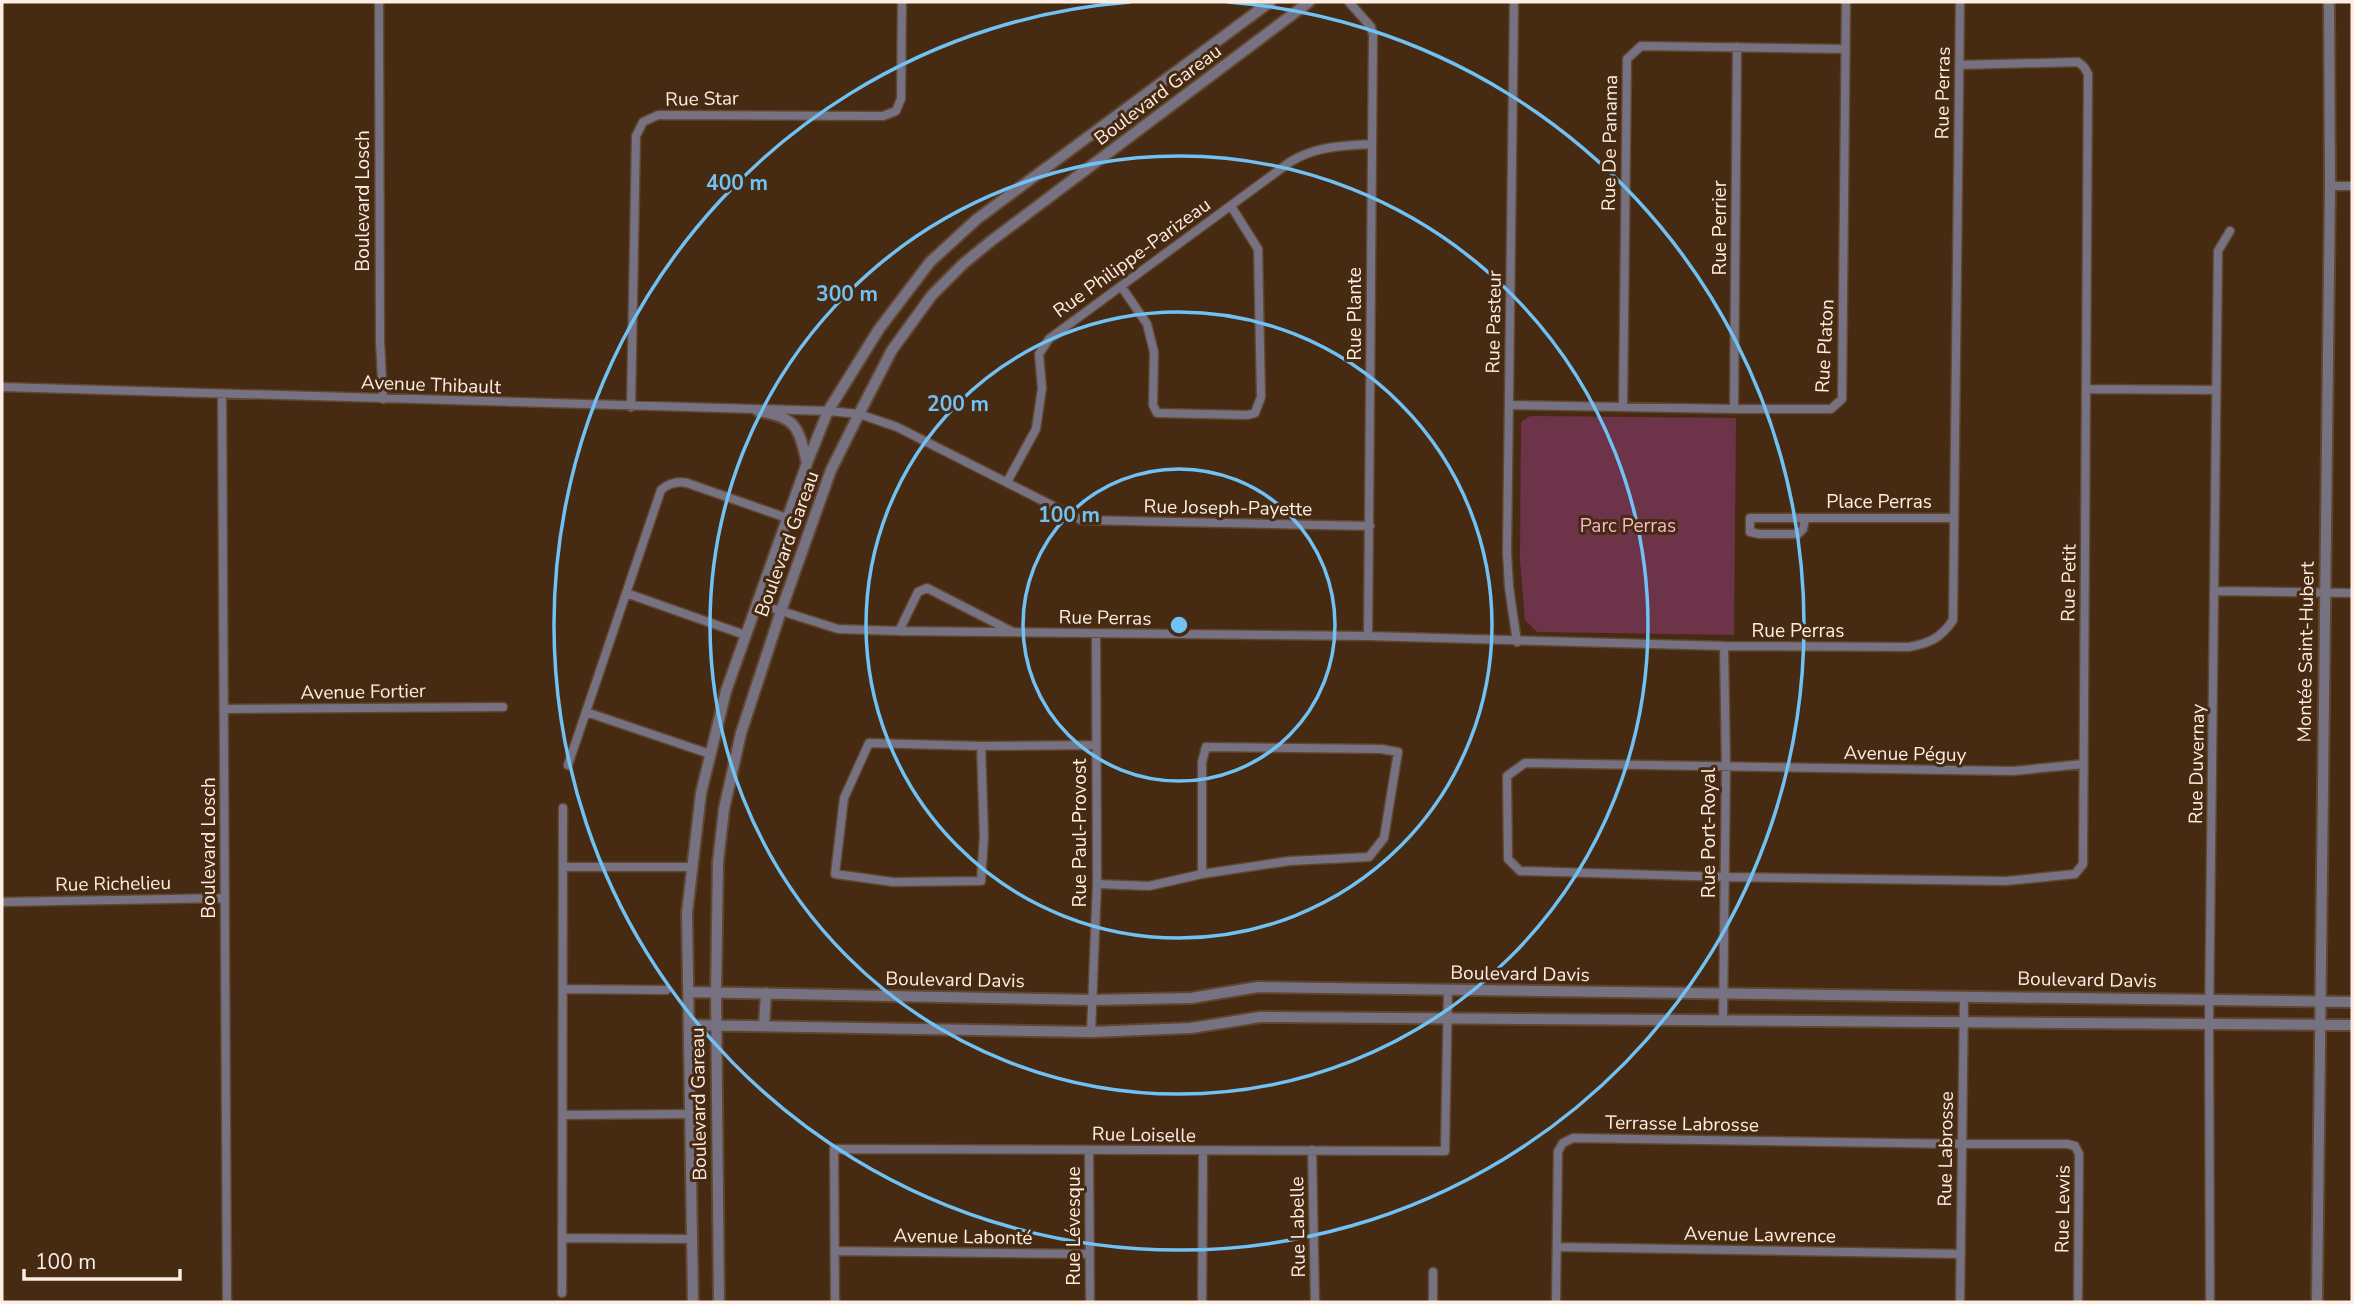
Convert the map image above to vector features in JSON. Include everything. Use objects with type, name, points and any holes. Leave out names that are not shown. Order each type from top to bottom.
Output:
[{"type":"street","name":"Boulevard Losch","points":[[379,2],[380,328],[383,399]]},
{"type":"street","name":"Rue Star","points":[[631,407],[636,136],[643,122],[658,115],[883,116],[896,111],[901,99],[902,2]]},
{"type":"street","name":"Boulevard Gareau","points":[[693,1302],[687,913],[701,793],[726,691],[828,411],[879,329],[930,261],[977,219],[1270,2]]},
{"type":"street","name":"Boulevard Gareau","points":[[719,1302],[716,992],[718,862],[724,808],[741,733],[831,470],[892,350],[932,295],[963,264],[1309,2]]},
{"type":"street","name":"Rue Plante","points":[[1349,2],[1371,27],[1373,35],[1368,636]]},
{"type":"street","name":"Rue Pasteur","points":[[1514,2],[1507,552],[1517,642]]},
{"type":"street","name":"Rue Platon","points":[[1509,405],[1830,409],[1842,399],[1846,2]]},
{"type":"street","name":"Rue Perras","points":[[757,603],[838,629],[1368,636],[1724,646],[1909,647],[1929,643],[1943,634],[1953,620],[1960,2]]},
{"type":"street","name":"Montée Saint-Hubert","points":[[2317,1302],[2329,2]]},
{"type":"street","name":"Rue De Panama","points":[[1623,407],[1627,59],[1641,47],[1845,49]]},
{"type":"street","name":"Rue Perrier","points":[[1734,409],[1737,47]]},
{"type":"street","name":"Rue Petit","points":[[1725,877],[2006,881],[2075,874],[2083,864],[2088,74],[2078,62],[1959,65]]},
{"type":"street","name":"Rue Philippe-Parizeau","points":[[1007,482],[1036,429],[1042,388],[1039,354],[1049,339],[1307,151],[1332,146],[1372,144]]},
{"type":"street","points":[[2329,186],[2352,186]]},
{"type":"street","points":[[1121,286],[1147,324],[1154,352],[1153,405],[1157,413],[1255,413],[1261,397],[1258,249],[1231,206]]},
{"type":"street","name":"Rue Duvernay","points":[[2210,1302],[2209,1024],[2218,251],[2230,231]]},
{"type":"street","name":"Avenue Thibault","points":[[2,387],[859,414]]},
{"type":"street","points":[[2087,389],[2216,390]]},
{"type":"street","name":"Boulevard Losch","points":[[222,394],[227,1302]]},
{"type":"street","points":[[758,411],[782,415],[789,420],[800,436],[807,463]]},
{"type":"street","name":"Rue Joseph-Payette","points":[[859,414],[897,427],[1082,520],[1370,526]]},
{"type":"street","points":[[568,765],[661,490],[672,483],[687,483],[787,518]]},
{"type":"street","name":"Place Perras","points":[[1805,519],[1803,529],[1798,534],[1759,534],[1750,531],[1749,525],[1750,518],[1954,518]]},
{"type":"street","name":"Rue Perras","points":[[899,631],[918,592],[927,588],[1013,632]]},
{"type":"street","points":[[2215,591],[2352,593]]},
{"type":"street","points":[[626,593],[745,635]]},
{"type":"street","name":"Rue Paul-Provost","points":[[1091,1032],[1097,884],[1096,634]]},
{"type":"street","name":"Rue Port-Royal","points":[[1723,1020],[1726,766],[1724,646]]},
{"type":"street","name":"Avenue Fortier","points":[[224,709],[503,707]]},
{"type":"street","points":[[586,712],[710,754]]},
{"type":"street","points":[[981,746],[984,836],[981,881],[892,882],[835,874],[844,797],[869,743],[1097,746]]},
{"type":"street","points":[[1097,884],[1149,886],[1202,874],[1289,861],[1369,857],[1384,838],[1398,752],[1381,749],[1206,747],[1202,762],[1202,874]]},
{"type":"street","name":"Avenue Péguy","points":[[1725,877],[1520,872],[1508,859],[1507,776],[1525,763],[2013,771],[2083,764]]},
{"type":"street","points":[[562,1293],[563,808]]},
{"type":"street","points":[[563,867],[691,867]]},
{"type":"street","name":"Rue Richelieu","points":[[2,902],[225,898]]},
{"type":"street","name":"Boulevard Davis","points":[[689,992],[1093,1000],[1191,998],[1258,987],[2352,1002]]},
{"type":"street","points":[[563,989],[666,990]]},
{"type":"street","name":"Rue Loiselle","points":[[835,1302],[834,1149],[1445,1151],[1448,990]]},
{"type":"street","points":[[764,1026],[766,993]]},
{"type":"street","name":"Rue Labrosse","points":[[1960,1302],[1964,997]]},
{"type":"street","points":[[690,1025],[1091,1032],[1191,1028],[1260,1017],[2352,1025]]},
{"type":"street","points":[[563,1115],[691,1114]]},
{"type":"street","name":"Terrasse Labrosse","points":[[1556,1302],[1558,1151],[1563,1143],[1573,1138],[1963,1144]]},
{"type":"street","name":"Rue Lewis","points":[[1963,1144],[2075,1146],[2079,1154],[2078,1302]]},
{"type":"street","name":"Rue Lévesque","points":[[1090,1150],[1090,1302]]},
{"type":"street","name":"Rue Labelle","points":[[1312,1150],[1315,1302]]},
{"type":"street","points":[[1202,1302],[1203,1152]]},
{"type":"street","points":[[562,1238],[692,1239]]},
{"type":"street","name":"Avenue Lawrence","points":[[1558,1247],[1961,1254]]},
{"type":"street","name":"Avenue Labonté","points":[[835,1251],[1090,1254]]},
{"type":"street","points":[[1433,1272],[1433,1302]]},
{"type":"green space","name":"Parc Perras","points":[[1530,416],[1736,418],[1734,635],[1537,632],[1525,620],[1520,560],[1521,422]]}]
